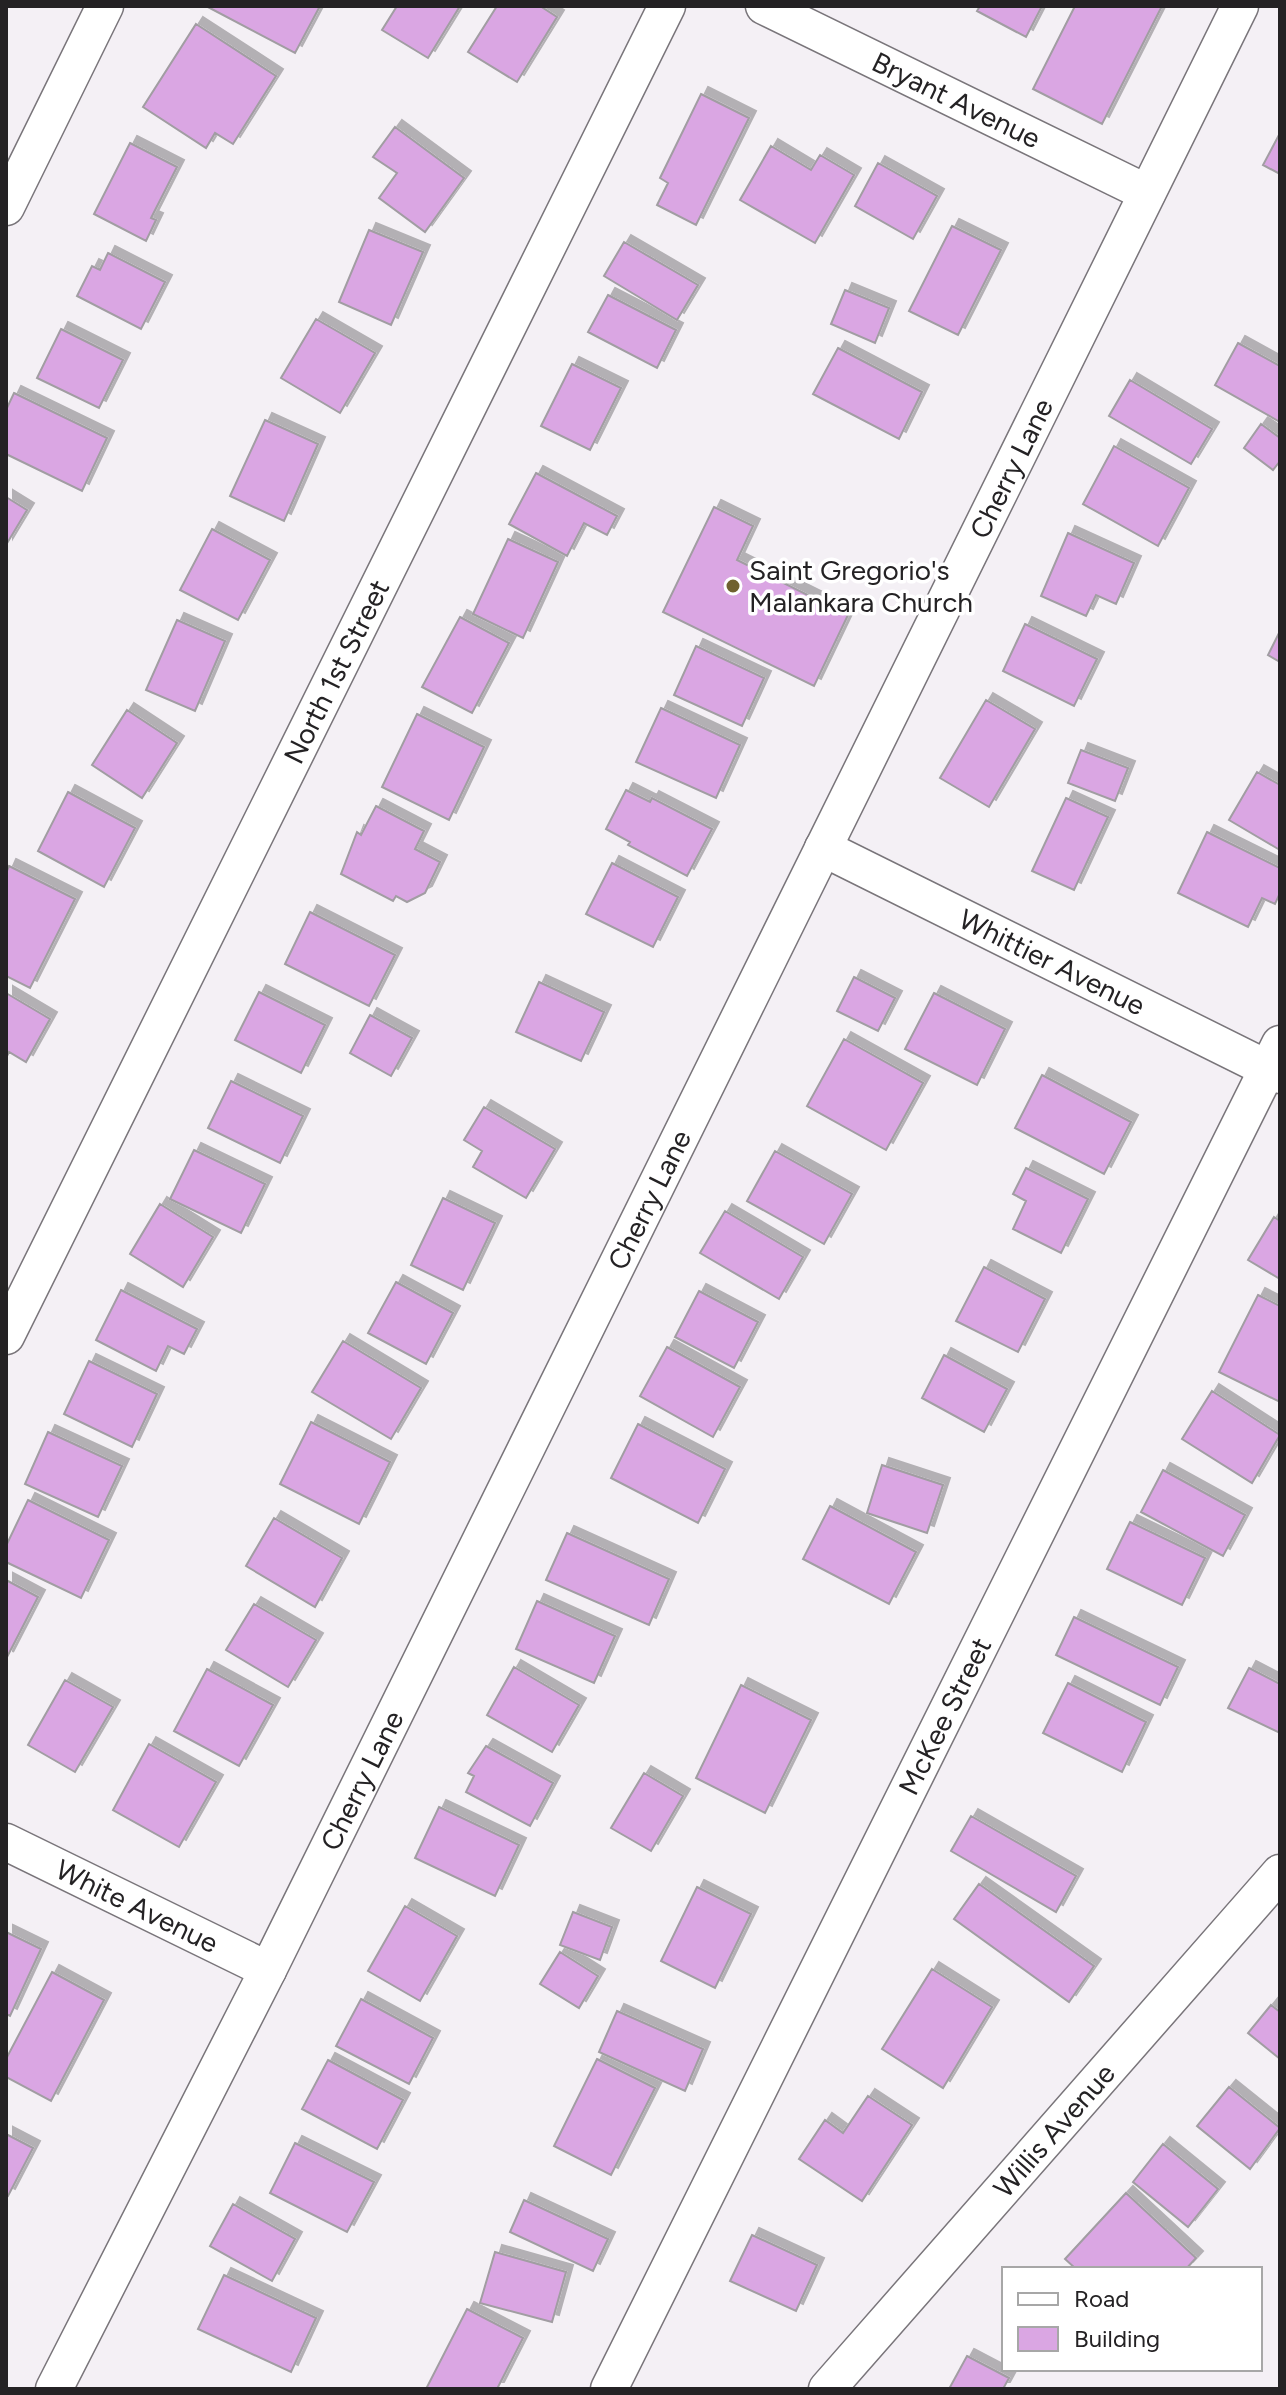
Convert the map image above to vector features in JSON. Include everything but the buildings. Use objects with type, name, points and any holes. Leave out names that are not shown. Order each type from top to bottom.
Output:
[{"type":"street","points":[[6,207],[105,6]]},
{"type":"street","name":"North 1st Street","points":[[6,1336],[667,6]]},
{"type":"street","name":"Bryant Avenue","points":[[764,6],[1147,193]]},
{"type":"street","name":"Cherry Lane","points":[[54,2389],[268,1970],[1240,6]]},
{"type":"street","name":"Whittier Avenue","points":[[823,848],[1276,1063]]},
{"type":"street","name":"McKee Street","points":[[609,2389],[1276,1063]]},
{"type":"street","name":"White Avenue","points":[[6,1842],[268,1970]]},
{"type":"street","name":"Willis Avenue","points":[[827,2389],[1280,1873]]},
{"type":"place","name":"Saint Gregorio's Malankara Church","points":[[733,586]]}]
